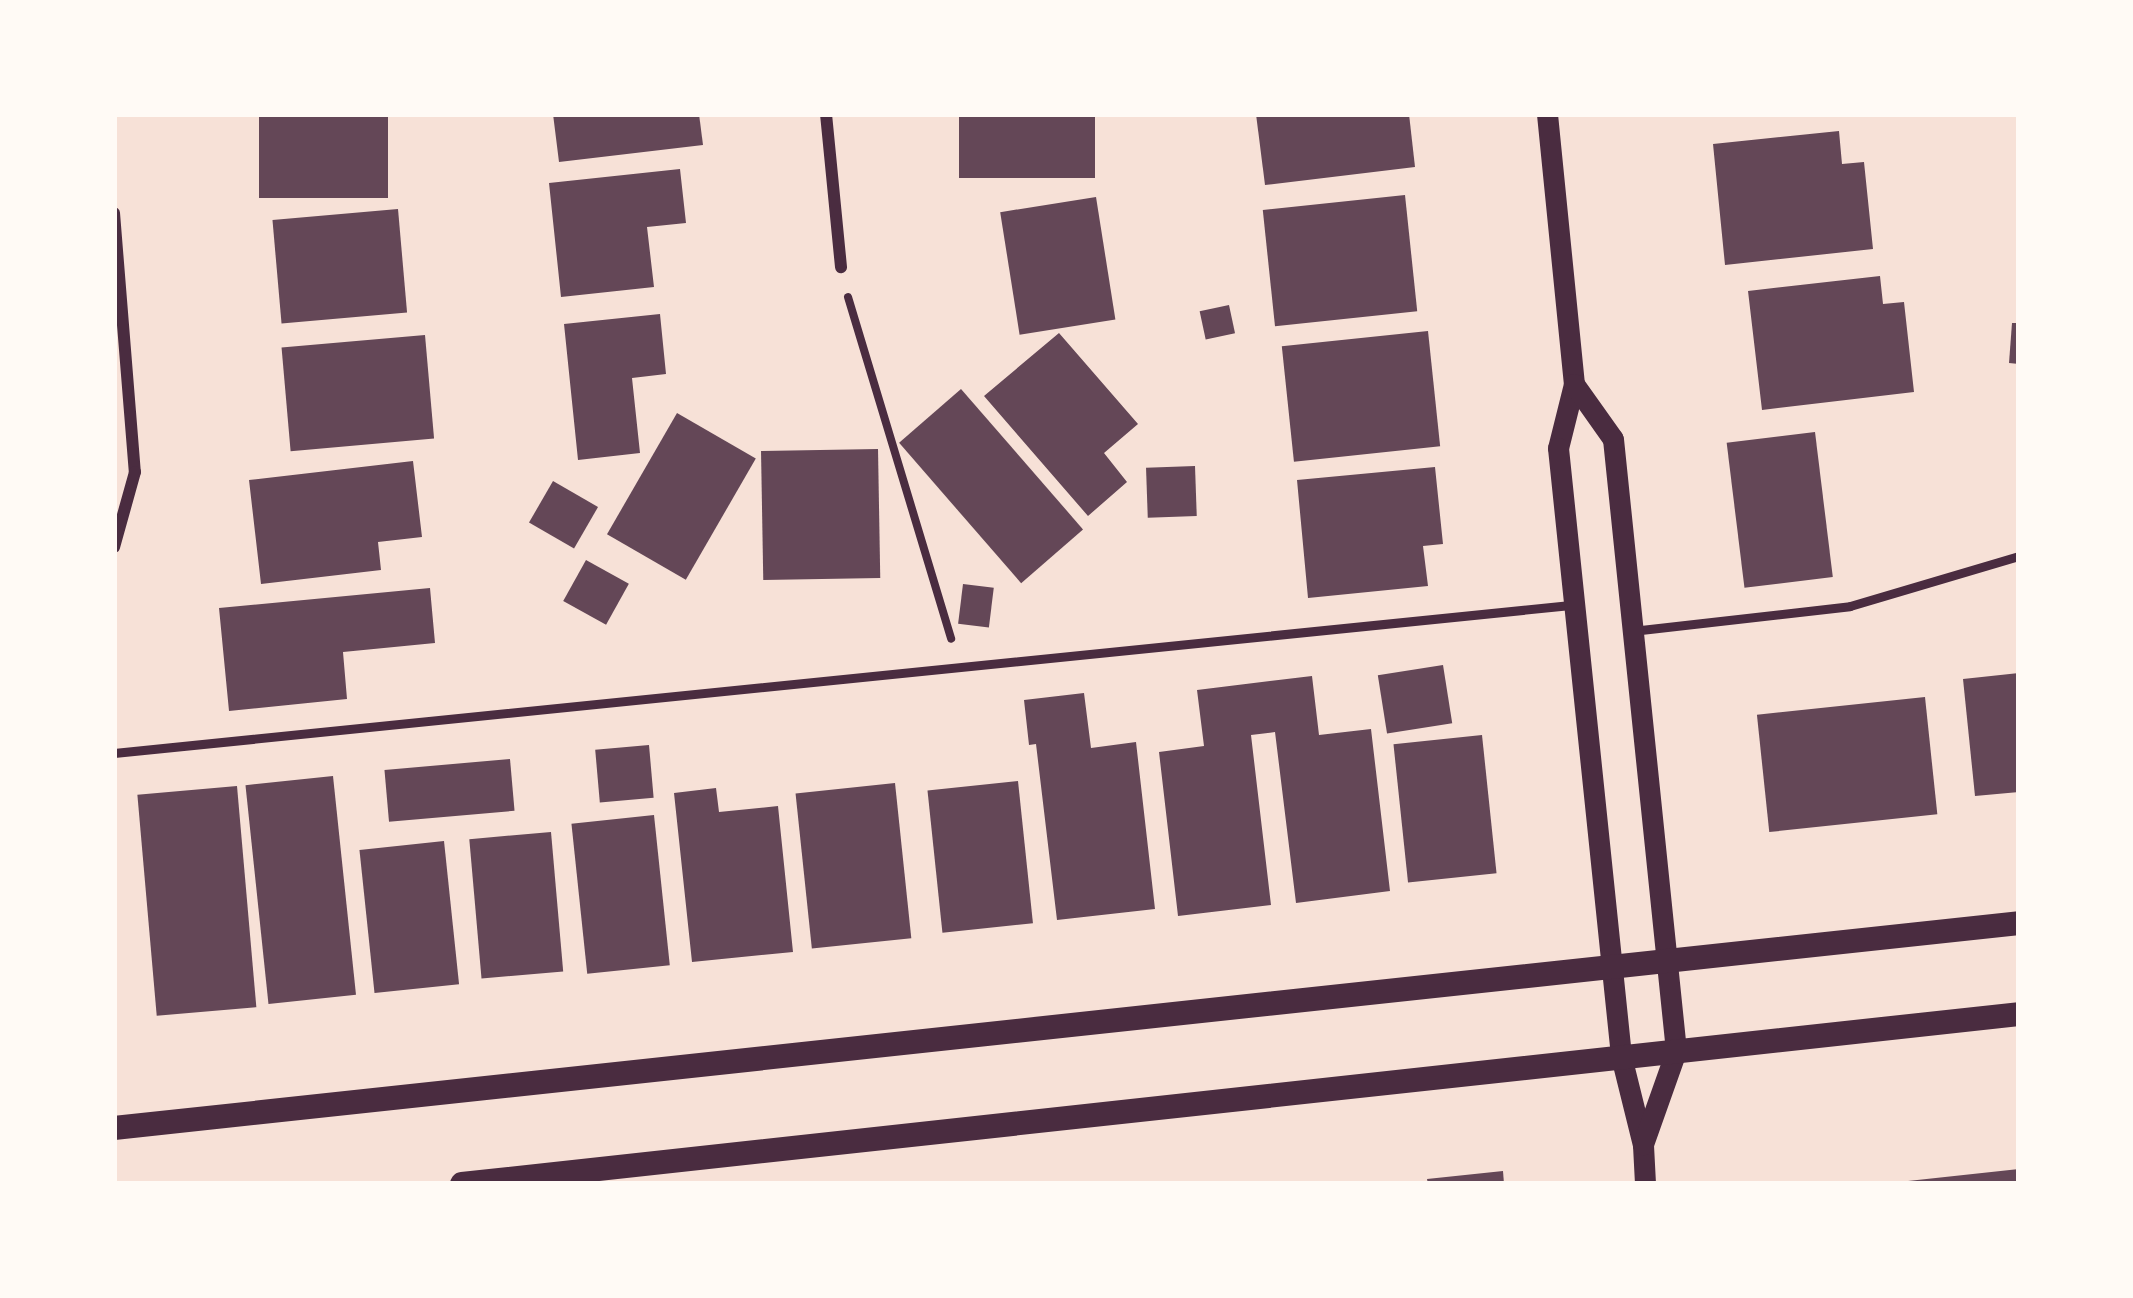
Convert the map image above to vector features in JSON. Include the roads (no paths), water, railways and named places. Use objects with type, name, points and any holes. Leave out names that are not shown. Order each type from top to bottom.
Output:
[{"type":"main road","points":[[114,1128],[2019,923]]},
{"type":"main road","points":[[462,1184],[2019,1014]]},
{"type":"street","points":[[826,114],[841,266]]},
{"type":"street","points":[[1547,114],[1574,384],[1558,448],[1621,1056],[1642,1144],[1646,1184]]},
{"type":"street","points":[[114,213],[135,472],[114,547]]},
{"type":"street","points":[[1574,384],[1613,439],[1676,1051],[1642,1144]]},
{"type":"lane","points":[[1632,631],[1850,607],[2019,556]]},
{"type":"lane","points":[[114,753],[1574,605]]}]
